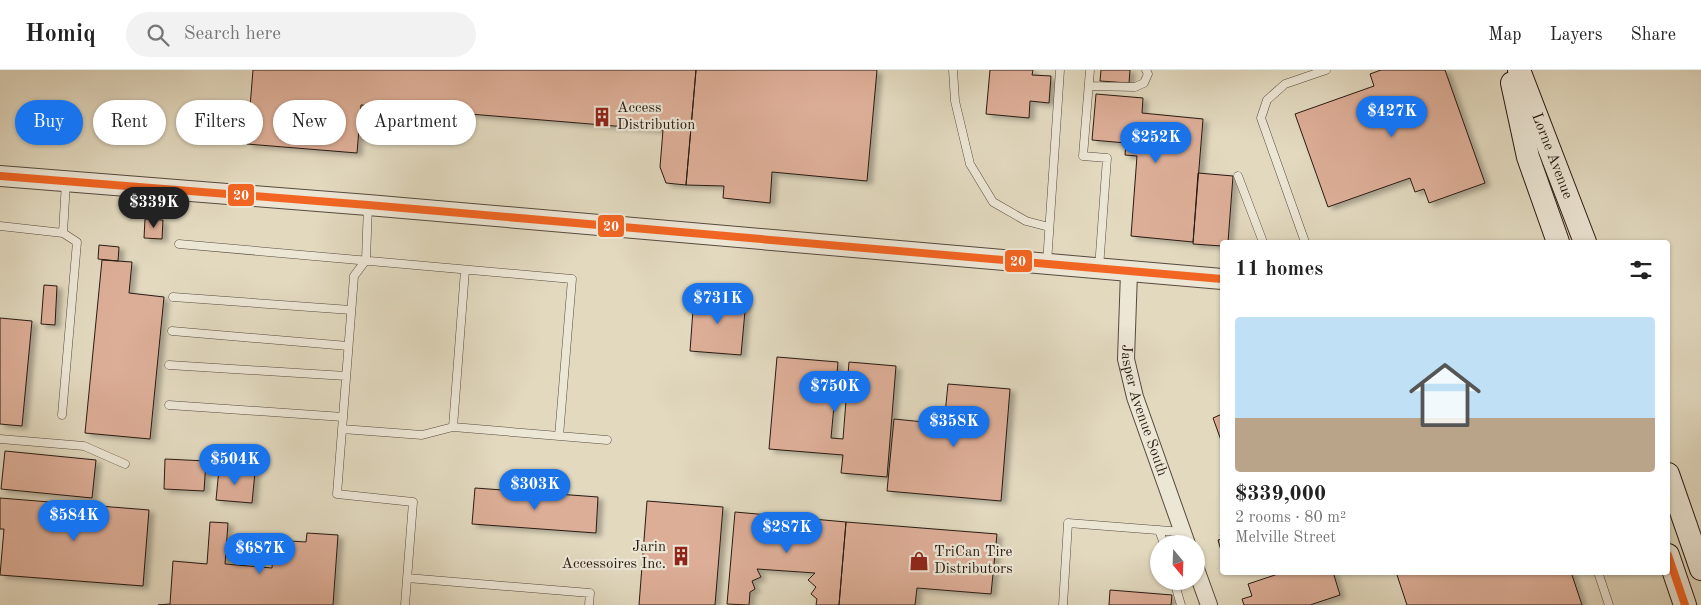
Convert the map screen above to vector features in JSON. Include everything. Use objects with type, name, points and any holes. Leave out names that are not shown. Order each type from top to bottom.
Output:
[{"type":"main road","name":"Lorne Avenue","points":[[1508,70],[1528,157],[1557,240]]},
{"type":"main road","name":"Lorne Avenue","points":[[1519,70],[1584,240]]},
{"type":"main road","points":[[1541,240],[1545,207]]},
{"type":"main road","points":[[1670,482],[1678,514],[1701,569]]},
{"type":"main road","points":[[1670,560],[1685,605]]},
{"type":"street","points":[[0,176],[368,205],[1220,279]]},
{"type":"street","name":"Jasper Avenue South","points":[[1129,272],[1126,359],[1135,396],[1184,535]]},
{"type":"street","points":[[1204,590],[1209,605]]},
{"type":"lane","points":[[953,70],[955,102],[970,164],[993,202],[1026,221],[1049,227]]},
{"type":"lane","points":[[1047,265],[1060,70]]},
{"type":"lane","points":[[1090,70],[1083,156],[1107,158],[1100,268]]},
{"type":"lane","points":[[1089,86],[1135,87],[1144,83],[1148,74],[1146,70]]},
{"type":"lane","points":[[1304,240],[1260,118],[1266,100],[1285,84],[1326,70]]},
{"type":"lane","points":[[1238,176],[1262,240]]},
{"type":"lane","points":[[63,233],[66,182]]},
{"type":"lane","points":[[368,205],[366,260],[354,276],[337,494],[414,502],[405,605]]},
{"type":"lane","points":[[0,226],[63,233],[77,242],[62,415]]},
{"type":"lane","points":[[179,244],[572,279],[559,436]]},
{"type":"lane","points":[[452,427],[465,270]]},
{"type":"lane","points":[[173,298],[351,310]]},
{"type":"lane","points":[[172,331],[348,346]]},
{"type":"lane","points":[[168,365],[346,376]]},
{"type":"lane","points":[[169,405],[343,417]]},
{"type":"lane","points":[[342,429],[422,434],[452,427],[607,440]]},
{"type":"lane","points":[[0,439],[84,446],[125,464]]},
{"type":"lane","points":[[1063,605],[1068,523],[1159,530],[1175,535]]},
{"type":"lane","points":[[1159,530],[1161,535]]},
{"type":"lane","points":[[1599,575],[1609,605]]},
{"type":"lane","points":[[407,578],[590,593],[589,605]]},
{"type":"lane","points":[[1177,590],[1181,605]]},
{"type":"building","name":"Access Distribution","points":[[253,70],[696,70],[686,185],[666,183],[660,167],[663,130],[476,115],[476,100],[356,100],[357,153],[259,145],[263,145],[263,100],[251,100]]},
{"type":"building","points":[[696,70],[877,70],[867,181],[772,172],[770,203],[723,198],[724,186],[686,185]]},
{"type":"building","points":[[990,70],[1033,70],[1032,75],[1051,76],[1049,103],[1030,101],[1029,118],[986,114]]},
{"type":"building","points":[[1101,70],[1130,70],[1129,83],[1100,81]]},
{"type":"building","points":[[1381,70],[1445,70],[1485,183],[1429,203],[1424,189],[1415,192],[1410,178],[1328,207],[1295,114],[1374,86],[1370,74]]},
{"type":"building","points":[[1096,94],[1143,98],[1142,113],[1203,119],[1193,242],[1131,236],[1137,156],[1125,155],[1126,143],[1092,140]]},
{"type":"building","points":[[1198,173],[1233,176],[1228,240],[1220,240],[1220,246],[1193,244]]},
{"type":"building","points":[[145,219],[163,220],[162,239],[144,238]]},
{"type":"building","points":[[99,245],[119,247],[118,261],[98,259]]},
{"type":"building","points":[[102,260],[132,262],[129,293],[164,297],[150,439],[85,433]]},
{"type":"building","points":[[44,285],[57,286],[55,325],[41,324]]},
{"type":"building","points":[[694,296],[746,300],[741,355],[690,351]]},
{"type":"building","points":[[0,318],[32,321],[22,426],[0,424]]},
{"type":"building","points":[[777,357],[838,362],[831,438],[843,439],[849,362],[896,366],[887,477],[841,473],[843,455],[769,449]]},
{"type":"building","points":[[948,384],[1010,389],[1001,501],[887,491],[894,419],[944,424]]},
{"type":"building","points":[[1220,415],[1220,437],[1213,418]]},
{"type":"building","points":[[5,451],[96,460],[92,498],[1,489]]},
{"type":"building","points":[[165,459],[206,461],[204,491],[164,489]]},
{"type":"building","points":[[219,469],[255,472],[252,503],[216,500]]},
{"type":"building","points":[[475,488],[598,497],[596,533],[472,524]]},
{"type":"building","points":[[0,498],[149,510],[143,586],[0,575],[4,529],[0,529]]},
{"type":"building","name":"Jarin Accessoires Inc.","points":[[647,501],[723,507],[715,605],[639,605]]},
{"type":"building","points":[[735,512],[846,522],[839,605],[816,605],[817,599],[811,594],[816,587],[808,580],[815,573],[757,569],[761,577],[752,581],[755,589],[750,592],[749,605],[727,604]]},
{"type":"building","points":[[210,522],[228,523],[225,564],[272,568],[274,540],[306,542],[307,533],[338,535],[333,605],[158,605],[170,604],[173,561],[207,564]]},
{"type":"building","name":"TriCan Tire Distributors","points":[[846,522],[997,534],[991,594],[917,588],[915,605],[839,605]]},
{"type":"building","points":[[1275,575],[1334,575],[1340,595],[1310,605],[1244,605],[1242,599],[1252,596],[1248,584]]},
{"type":"building","points":[[1397,575],[1572,575],[1582,605],[1407,605]]},
{"type":"building","points":[[1110,590],[1172,595],[1171,605],[1109,605]]},
{"type":"transit line","name":"20","points":[[0,176],[368,205],[1220,279]]},
{"type":"transit line","name":"20","points":[[1670,561],[1685,605]]},
{"type":"place","name":"Access Distribution","points":[[602,117]]},
{"type":"place","name":"Jarin Accessoires Inc.","points":[[681,556]]},
{"type":"place","name":"TriCan Tire Distributors","points":[[919,561]]}]
